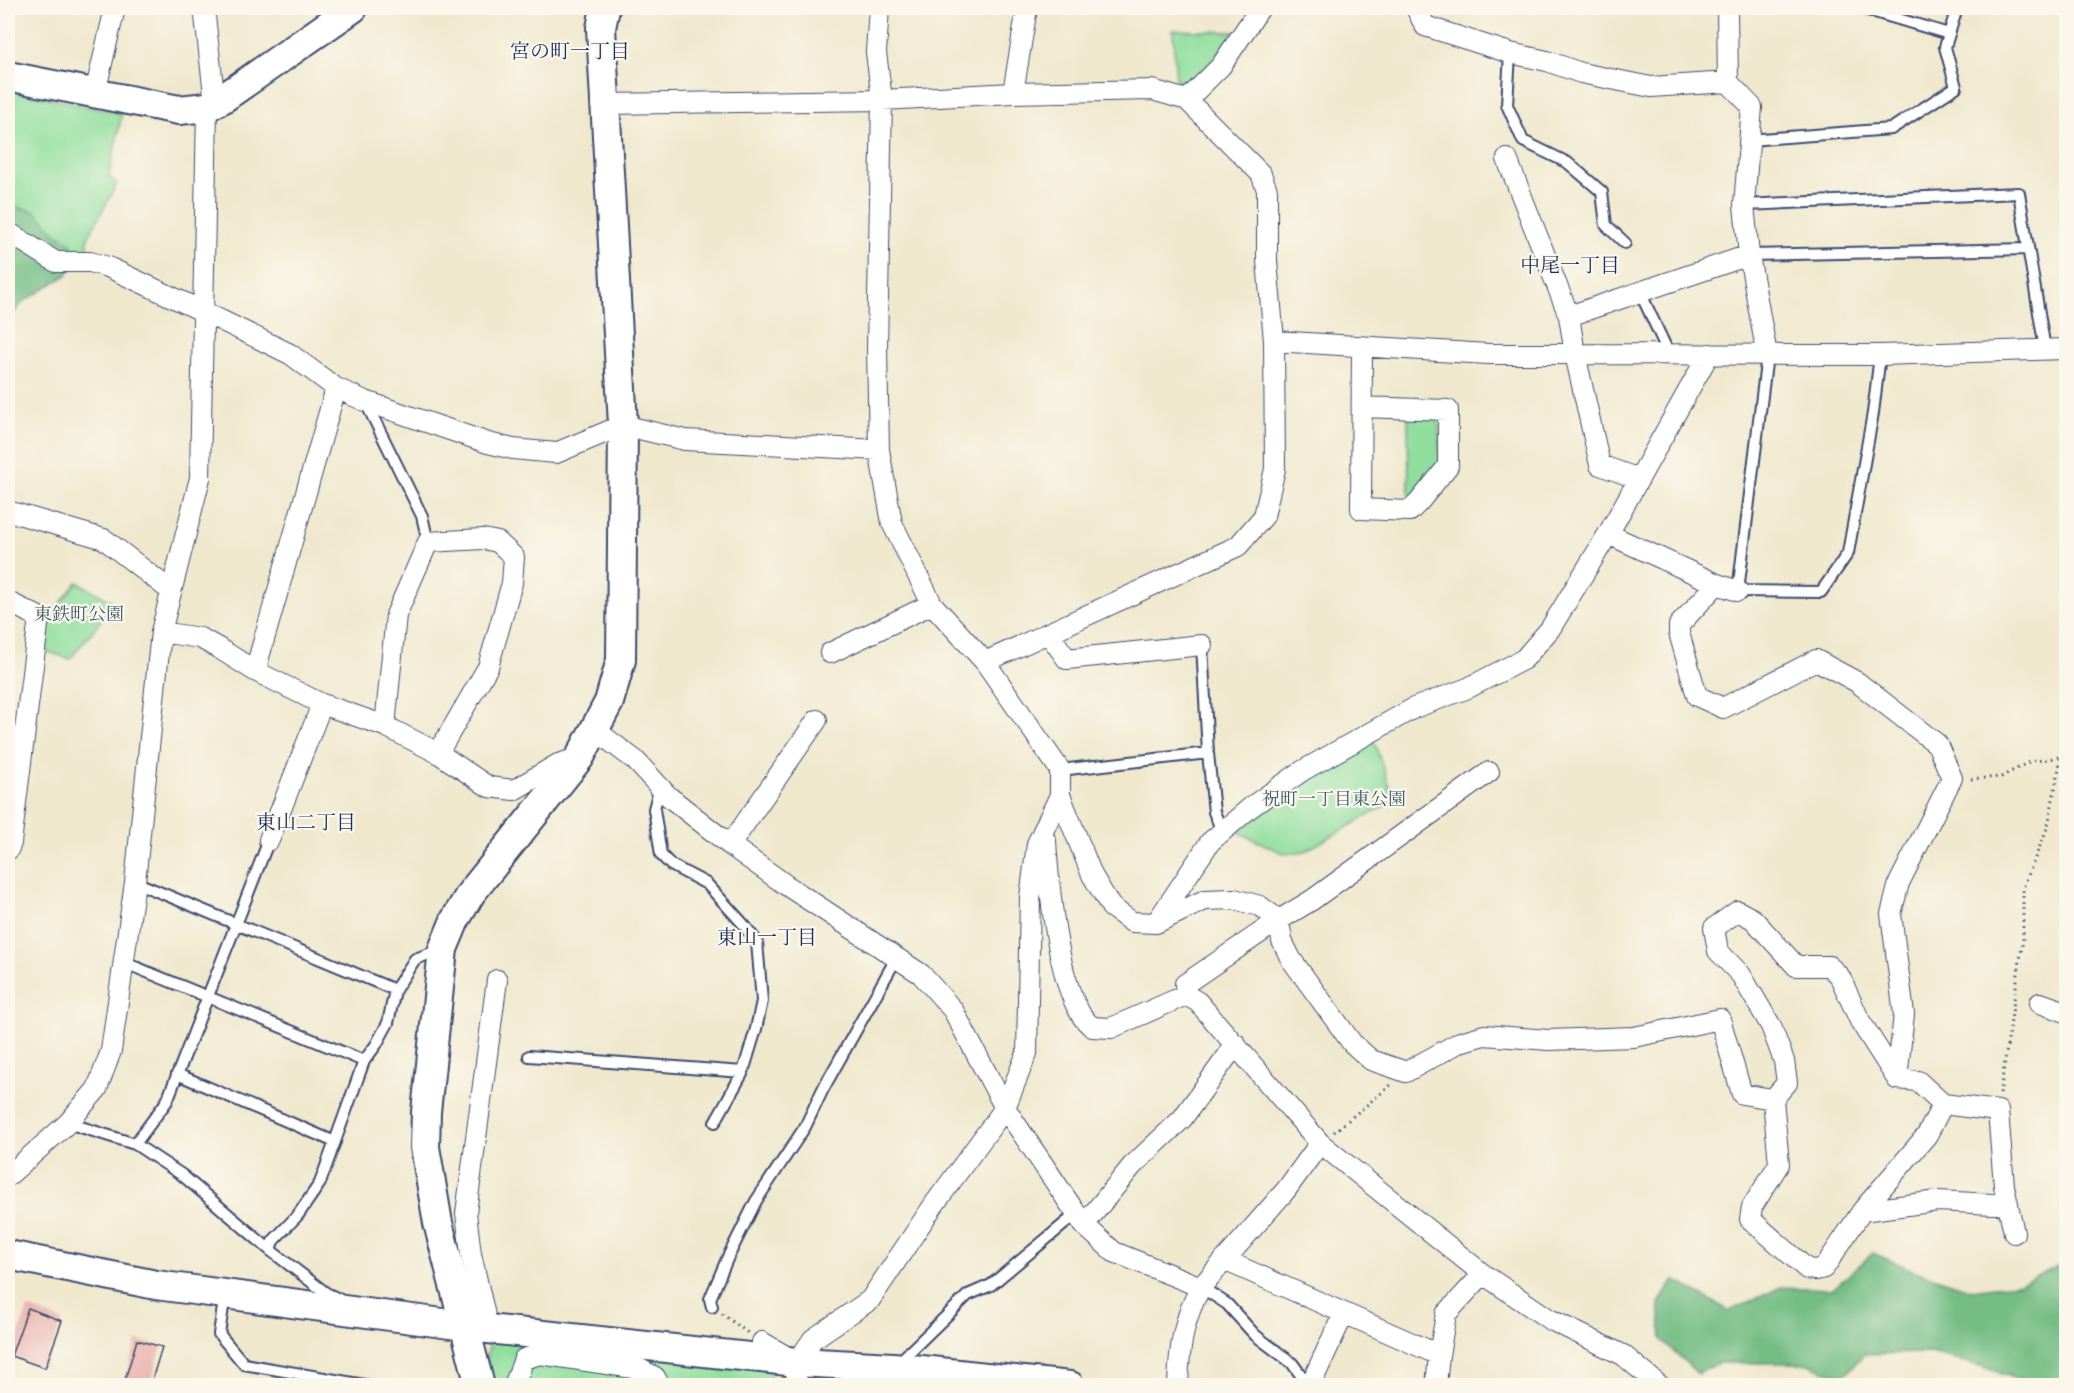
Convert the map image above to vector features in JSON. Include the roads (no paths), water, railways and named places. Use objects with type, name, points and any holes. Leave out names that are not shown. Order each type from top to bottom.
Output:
[{"type":"street","points":[[95,93],[115,8]]},
{"type":"street","points":[[8,1176],[68,1123],[97,1089],[111,1050],[135,882],[161,632],[200,478],[202,310],[211,105],[204,8]]},
{"type":"street","points":[[8,76],[179,110],[211,105],[353,8]]},
{"type":"street","points":[[476,1327],[438,1223],[425,1147],[426,1112],[443,948],[455,920],[471,893],[580,758],[609,702],[621,660],[623,425],[601,28],[605,8]]},
{"type":"street","points":[[879,8],[876,52],[882,100],[877,348],[879,450],[892,524],[932,604],[985,662],[1060,770],[1060,795],[1092,874],[1110,908],[1132,922],[1156,923],[1205,900],[1234,899],[1260,906],[1279,920],[1282,941],[1291,959],[1352,1043],[1371,1060],[1406,1072],[1460,1042],[1484,1035],[1548,1040],[1634,1037],[1720,1019],[1742,1094],[1773,1099]]},
{"type":"street","points":[[1012,93],[1027,8]]},
{"type":"street","points":[[1187,100],[1221,66],[1260,8]]},
{"type":"street","points":[[1416,8],[1425,26],[1510,53],[1546,61],[1581,74],[1651,87],[1728,82]]},
{"type":"street","points":[[1727,8],[1728,82],[1752,107],[1744,205],[1749,255],[1767,355]]},
{"type":"street","points":[[605,104],[882,100],[1012,93],[1152,90],[1187,100],[1261,174],[1267,190],[1267,261],[1274,341],[1275,469],[1264,516],[1238,546],[985,662]]},
{"type":"street","points":[[1507,159],[1569,316],[1575,354],[1600,465],[1639,479]]},
{"type":"street","points":[[8,232],[56,262],[90,262],[108,267],[202,310],[290,354],[336,388],[365,401],[488,443],[513,449],[555,453],[623,425],[685,440],[879,450]]},
{"type":"street","points":[[1569,316],[1749,255]]},
{"type":"street","points":[[1274,341],[1488,354],[1880,355],[2067,349]]},
{"type":"street","points":[[1362,347],[1361,509],[1410,511],[1448,465],[1448,410],[1362,407]]},
{"type":"street","points":[[1156,923],[1210,842],[1251,807],[1302,771],[1414,708],[1468,688],[1524,659],[1550,629],[1608,534],[1708,354]]},
{"type":"street","points":[[255,671],[336,388]]},
{"type":"street","points":[[8,510],[104,539],[171,591]]},
{"type":"street","points":[[1608,534],[1717,584],[1738,591]]},
{"type":"street","points":[[385,726],[396,615],[428,542],[483,539],[498,542],[514,557],[512,583],[488,667],[438,753]]},
{"type":"street","points":[[1717,584],[1679,626],[1697,696],[1723,708],[1816,660],[1857,682],[1937,744],[1952,778],[1899,883],[1890,914],[1904,1014],[1897,1079]]},
{"type":"street","points":[[8,605],[10,603],[39,617],[11,843],[8,850]]},
{"type":"street","points":[[830,653],[932,604]]},
{"type":"street","points":[[161,632],[200,638],[255,671],[322,704],[385,726],[438,753],[489,787],[514,790],[558,764],[580,758]]},
{"type":"street","points":[[1048,633],[1067,659],[1202,645]]},
{"type":"street","points":[[269,840],[322,704]]},
{"type":"street","points":[[730,845],[817,720]]},
{"type":"street","points":[[595,730],[635,760],[668,796],[730,845],[786,885],[921,974],[953,1010],[1005,1108],[1080,1220],[1114,1252],[1201,1287]]},
{"type":"street","points":[[1186,995],[1185,984],[1311,900],[1490,772]]},
{"type":"street","points":[[796,1374],[813,1339],[870,1300],[933,1206],[1005,1108],[1027,1053],[1030,897],[1037,844],[1060,795]]},
{"type":"street","points":[[1045,828],[1048,871],[1057,934],[1067,981],[1080,1015],[1092,1027],[1111,1028],[1186,995]]},
{"type":"street","points":[[1897,1079],[1860,1021],[1840,977],[1829,966],[1796,966],[1752,920],[1738,911],[1714,928],[1718,951],[1741,975],[1771,1026],[1785,1061],[1787,1083],[1773,1099],[1779,1164],[1752,1207],[1750,1219],[1807,1269],[1824,1268],[1862,1211],[1927,1135],[1942,1104]]},
{"type":"street","points":[[480,1386],[466,1213],[497,980]]},
{"type":"street","points":[[1186,995],[1198,1002],[1320,1143],[1483,1274],[1549,1319],[1623,1355],[1660,1386]]},
{"type":"street","points":[[2040,1003],[2067,1011]]},
{"type":"street","points":[[1080,1220],[1182,1119],[1236,1044]]},
{"type":"street","points":[[1897,1079],[1918,1081],[1942,1104],[1998,1111],[2004,1186],[2014,1233]]},
{"type":"street","points":[[1178,1386],[1179,1356],[1184,1328],[1192,1304],[1201,1287],[1286,1190],[1320,1143]]},
{"type":"street","points":[[1862,1211],[1938,1201],[2008,1203]]},
{"type":"street","points":[[8,1255],[156,1285],[476,1327],[796,1374],[893,1368],[1070,1386]]},
{"type":"street","points":[[1224,1260],[1439,1355]]},
{"type":"street","points":[[1436,1386],[1446,1314],[1483,1274]]},
{"type":"street","points":[[1310,1386],[1344,1312]]},
{"type":"street","points":[[762,1342],[796,1374]]},
{"type":"street","points":[[516,1377],[522,1343]]},
{"type":"street","points":[[516,1377],[524,1359],[540,1354],[640,1369],[655,1377],[660,1386]]},
{"type":"lane","points":[[1861,8],[1948,34]]},
{"type":"lane","points":[[1749,140],[1891,129],[1956,87],[1945,47],[1957,8]]},
{"type":"lane","points":[[1510,53],[1507,105],[1523,141],[1568,163],[1602,192],[1606,225],[1625,243]]},
{"type":"lane","points":[[1744,205],[2019,193],[2045,350]]},
{"type":"lane","points":[[1749,255],[2028,249]]},
{"type":"lane","points":[[1640,292],[1669,354]]},
{"type":"lane","points":[[1767,355],[1738,591],[1821,592],[1848,553],[1873,413],[1880,355]]},
{"type":"lane","points":[[365,401],[422,516],[428,542]]},
{"type":"lane","points":[[1202,645],[1214,812],[1222,831]]},
{"type":"lane","points":[[1060,770],[1208,753]]},
{"type":"lane","points":[[660,786],[654,809],[660,855],[671,865],[707,884],[757,942],[762,1001],[756,1029],[743,1072],[715,1122]]},
{"type":"lane","points":[[135,1144],[167,1101],[269,840]]},
{"type":"lane","points":[[135,882],[395,990]]},
{"type":"lane","points":[[270,1250],[273,1241],[298,1215],[320,1183],[364,1061],[388,1023],[395,990],[415,959],[443,948]]},
{"type":"lane","points":[[712,1307],[710,1299],[756,1201],[805,1127],[897,957]]},
{"type":"lane","points":[[123,963],[364,1061]]},
{"type":"lane","points":[[529,1056],[743,1072]]},
{"type":"lane","points":[[177,1074],[334,1142]]},
{"type":"lane","points":[[68,1123],[135,1144],[182,1176],[270,1250],[326,1293],[369,1314]]},
{"type":"lane","points":[[893,1368],[968,1294],[991,1285],[1080,1220]]},
{"type":"lane","points":[[1201,1287],[1227,1304],[1255,1335],[1292,1363],[1310,1386]]},
{"type":"lane","points":[[225,1294],[219,1334],[244,1364],[370,1386]]},
{"type":"district","name":"宮の町一丁目","points":[[570,51]]},
{"type":"district","name":"中尾一丁目","points":[[1570,265]]},
{"type":"district","name":"東山二丁目","points":[[306,822]]},
{"type":"district","name":"東山一丁目","points":[[767,937]]},
{"type":"park label","name":"東鉄町公園","points":[[79,614]]},
{"type":"park label","name":"祝町一丁目東公園","points":[[1334,799]]}]
